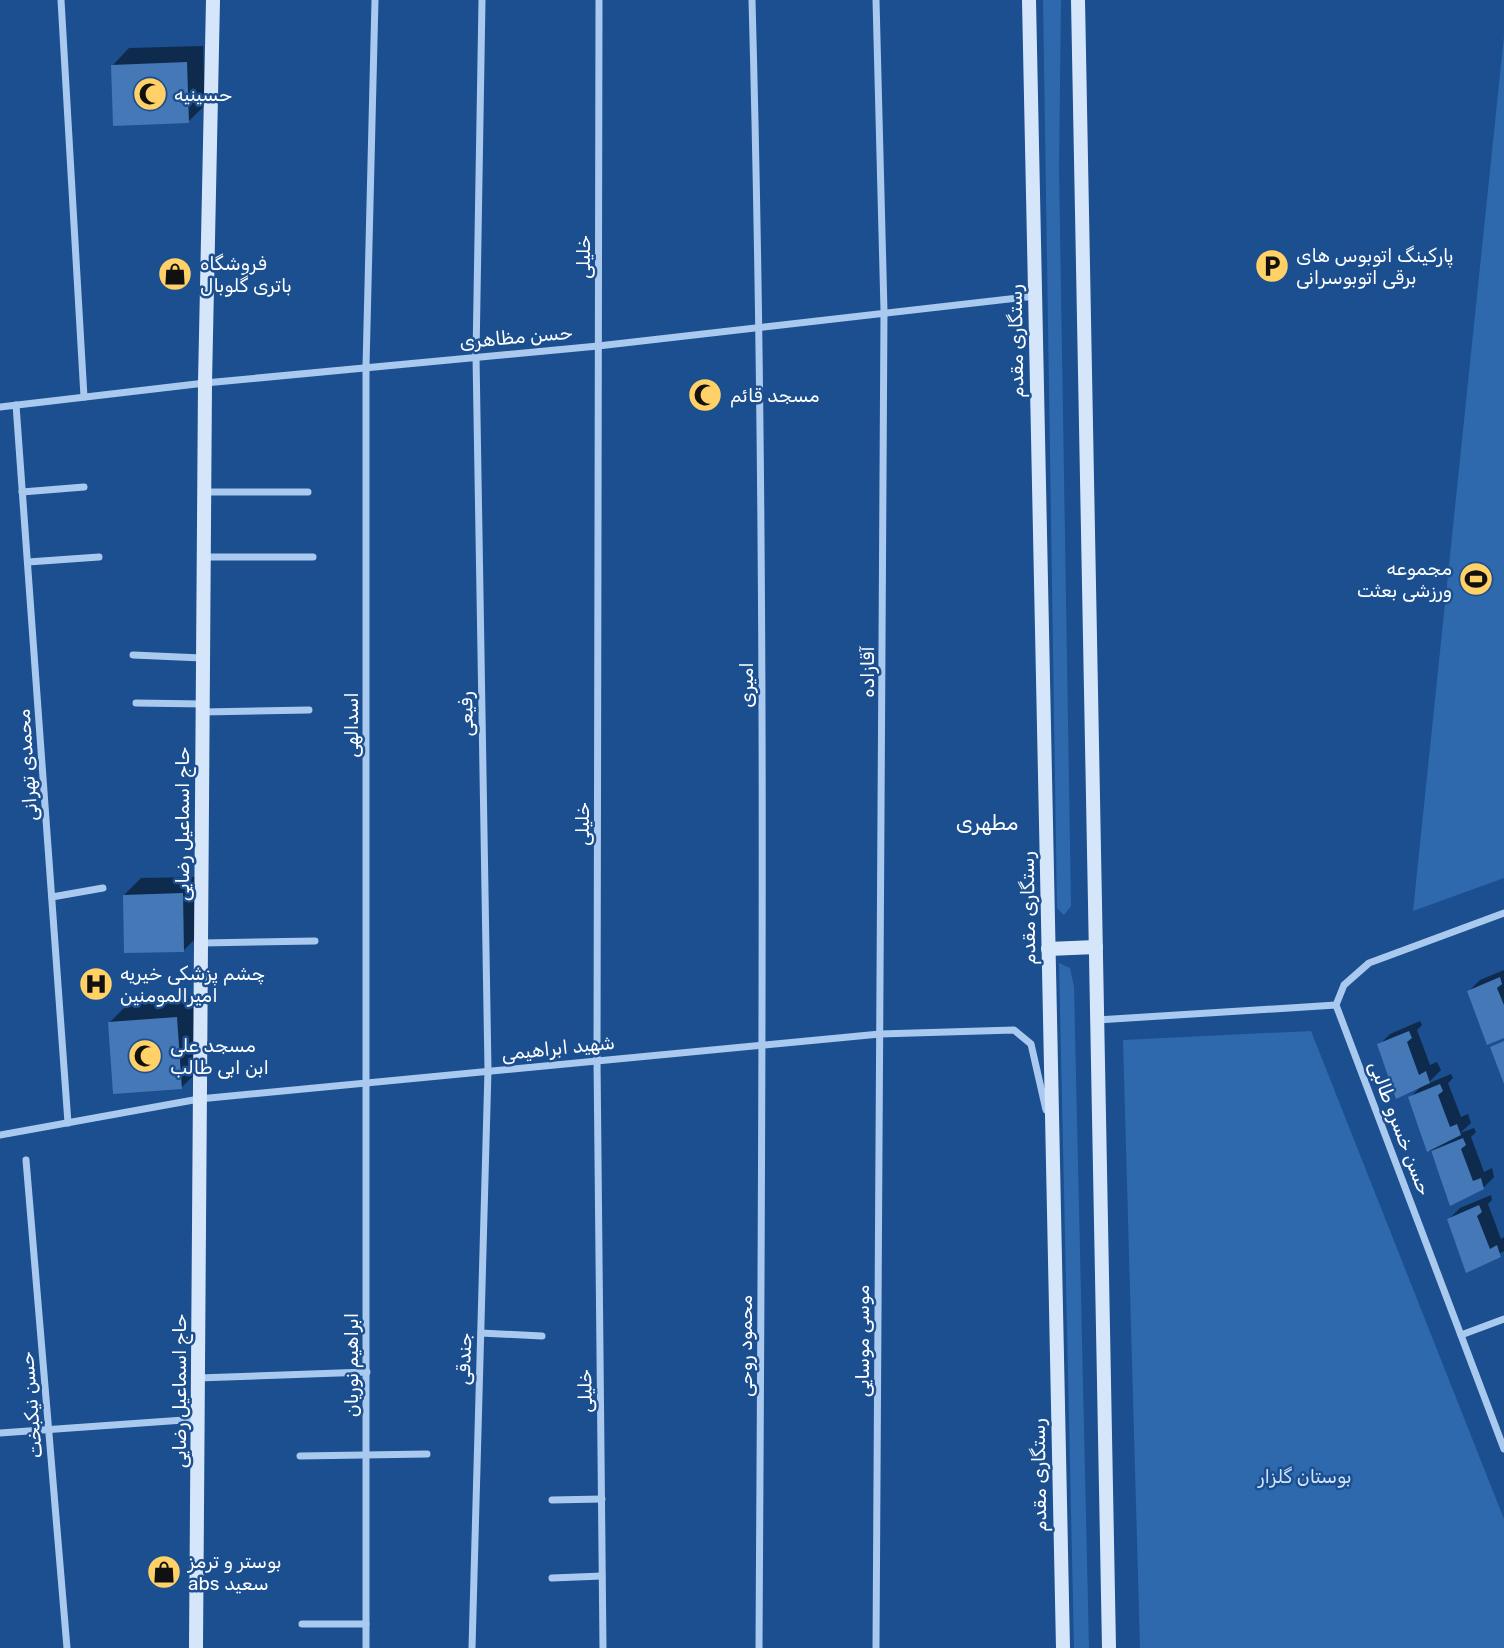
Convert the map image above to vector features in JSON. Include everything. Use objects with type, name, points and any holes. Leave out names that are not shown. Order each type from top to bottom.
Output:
[{"type":"main road","name":"حاج اسماعیل رضایی","points":[[196,1648],[205,383],[213,0]]},
{"type":"main road","name":"رستگاری مقدم","points":[[1029,0],[1063,1648]]},
{"type":"main road","points":[[1078,0],[1109,1648]]},
{"type":"main road","points":[[1048,949],[1096,947]]},
{"type":"street","points":[[61,0],[84,397]]},
{"type":"street","name":"اسدالهی","points":[[368,1082],[366,367],[375,0]]},
{"type":"street","name":"رفیعی","points":[[482,0],[476,356],[488,1070]]},
{"type":"street","name":"خلیلی","points":[[599,0],[597,1059],[603,1648]]},
{"type":"street","name":"امیری","points":[[752,0],[761,326],[763,1044]]},
{"type":"street","name":"آقازاده","points":[[876,0],[884,311],[880,1034]]},
{"type":"street","name":"حسن مظاهری","points":[[0,407],[205,383],[598,346],[884,311],[1035,296]]},
{"type":"street","name":"محمدی تهرانی","points":[[16,405],[68,1123]]},
{"type":"street","points":[[22,492],[85,487]]},
{"type":"street","points":[[204,492],[308,492]]},
{"type":"street","points":[[28,562],[99,557]]},
{"type":"street","points":[[204,557],[313,557]]},
{"type":"street","points":[[133,655],[203,659]]},
{"type":"street","points":[[136,703],[203,708],[309,710]]},
{"type":"street","points":[[52,897],[103,888]]},
{"type":"street","points":[[1097,1020],[1336,1005],[1344,985],[1369,963],[1504,913]]},
{"type":"street","points":[[201,943],[315,942]]},
{"type":"street","name":"حسن خسرو طالبی","points":[[1336,1005],[1504,1449]]},
{"type":"street","name":"شهید ابراهیمی","points":[[0,1135],[200,1099],[880,1034],[1014,1030],[1023,1034],[1031,1044],[1051,1128]]},
{"type":"street","name":"موسی موسایی","points":[[876,1648],[880,1034]]},
{"type":"street","name":"محمود روحی","points":[[759,1648],[763,1044]]},
{"type":"street","name":"جندقی","points":[[471,1648],[488,1070]]},
{"type":"street","name":"ابراهیم نوریان","points":[[366,1648],[368,1082]]},
{"type":"street","name":"حسن نیکبخت","points":[[26,1160],[67,1648]]},
{"type":"street","points":[[1461,1335],[1504,1319]]},
{"type":"street","points":[[481,1334],[542,1336]]},
{"type":"street","points":[[198,1378],[367,1372]]},
{"type":"street","points":[[0,1433],[198,1419]]},
{"type":"street","points":[[300,1456],[428,1454]]},
{"type":"street","points":[[552,1500],[602,1499]]},
{"type":"street","points":[[552,1578],[602,1576]]},
{"type":"street","points":[[302,1624],[366,1624]]},
{"type":"green space","points":[[1043,0],[1061,0],[1059,168],[1071,906],[1064,915],[1057,908]]},
{"type":"green space","name":"مجموعه ورزشی بعثت","points":[[1504,36],[1504,878],[1413,911]]},
{"type":"green space","points":[[1059,963],[1070,968],[1074,987],[1089,1648],[1074,1648]]},
{"type":"green space","name":"بوستان گلزار","points":[[1311,1031],[1504,1519],[1504,1648],[1140,1648],[1123,1040]]},
{"type":"building","name":"حسینیه","points":[[187,62],[189,123],[113,126],[111,65]]},
{"type":"building","points":[[183,893],[184,952],[124,953],[123,895]]},
{"type":"building","points":[[1500,977],[1502,984],[1497,988],[1504,1005],[1504,1038],[1487,1045],[1467,991]]},
{"type":"building","name":"مسجد علی ابن ابی طالب","points":[[177,1017],[182,1089],[113,1094],[108,1022]]},
{"type":"building","points":[[1409,1031],[1412,1038],[1407,1042],[1419,1075],[1426,1071],[1430,1083],[1396,1099],[1377,1044]]},
{"type":"building","points":[[1504,1041],[1504,1084],[1490,1047]]},
{"type":"building","points":[[1440,1084],[1443,1091],[1438,1095],[1450,1127],[1457,1124],[1461,1135],[1427,1152],[1408,1097]]},
{"type":"building","points":[[1463,1138],[1466,1145],[1461,1149],[1473,1181],[1481,1178],[1484,1189],[1450,1206],[1431,1151]]},
{"type":"building","points":[[1479,1205],[1482,1212],[1477,1216],[1490,1249],[1497,1245],[1501,1257],[1466,1273],[1447,1219]]},
{"type":"place","name":"حسینیه","points":[[150,94]]},
{"type":"place","name":"پارکینگ اتوبوس های برقی اتوبوسرانی","points":[[1272,266]]},
{"type":"place","name":"فروشگاه باتری گلوبال","points":[[175,274]]},
{"type":"place","name":"مسجد قائم","points":[[705,395]]},
{"type":"place","name":"مجموعه ورزشی بعثت","points":[[1476,579]]},
{"type":"place","name":"چشم پزشکی خیریه امیرالمومنین","points":[[96,984]]},
{"type":"place","name":"مسجد علی ابن ابی طالب","points":[[145,1056]]},
{"type":"place","name":"بوستر و ترمز abs سعید","points":[[164,1572]]},
{"type":"district","name":"مطهری","points":[[987,822]]}]
